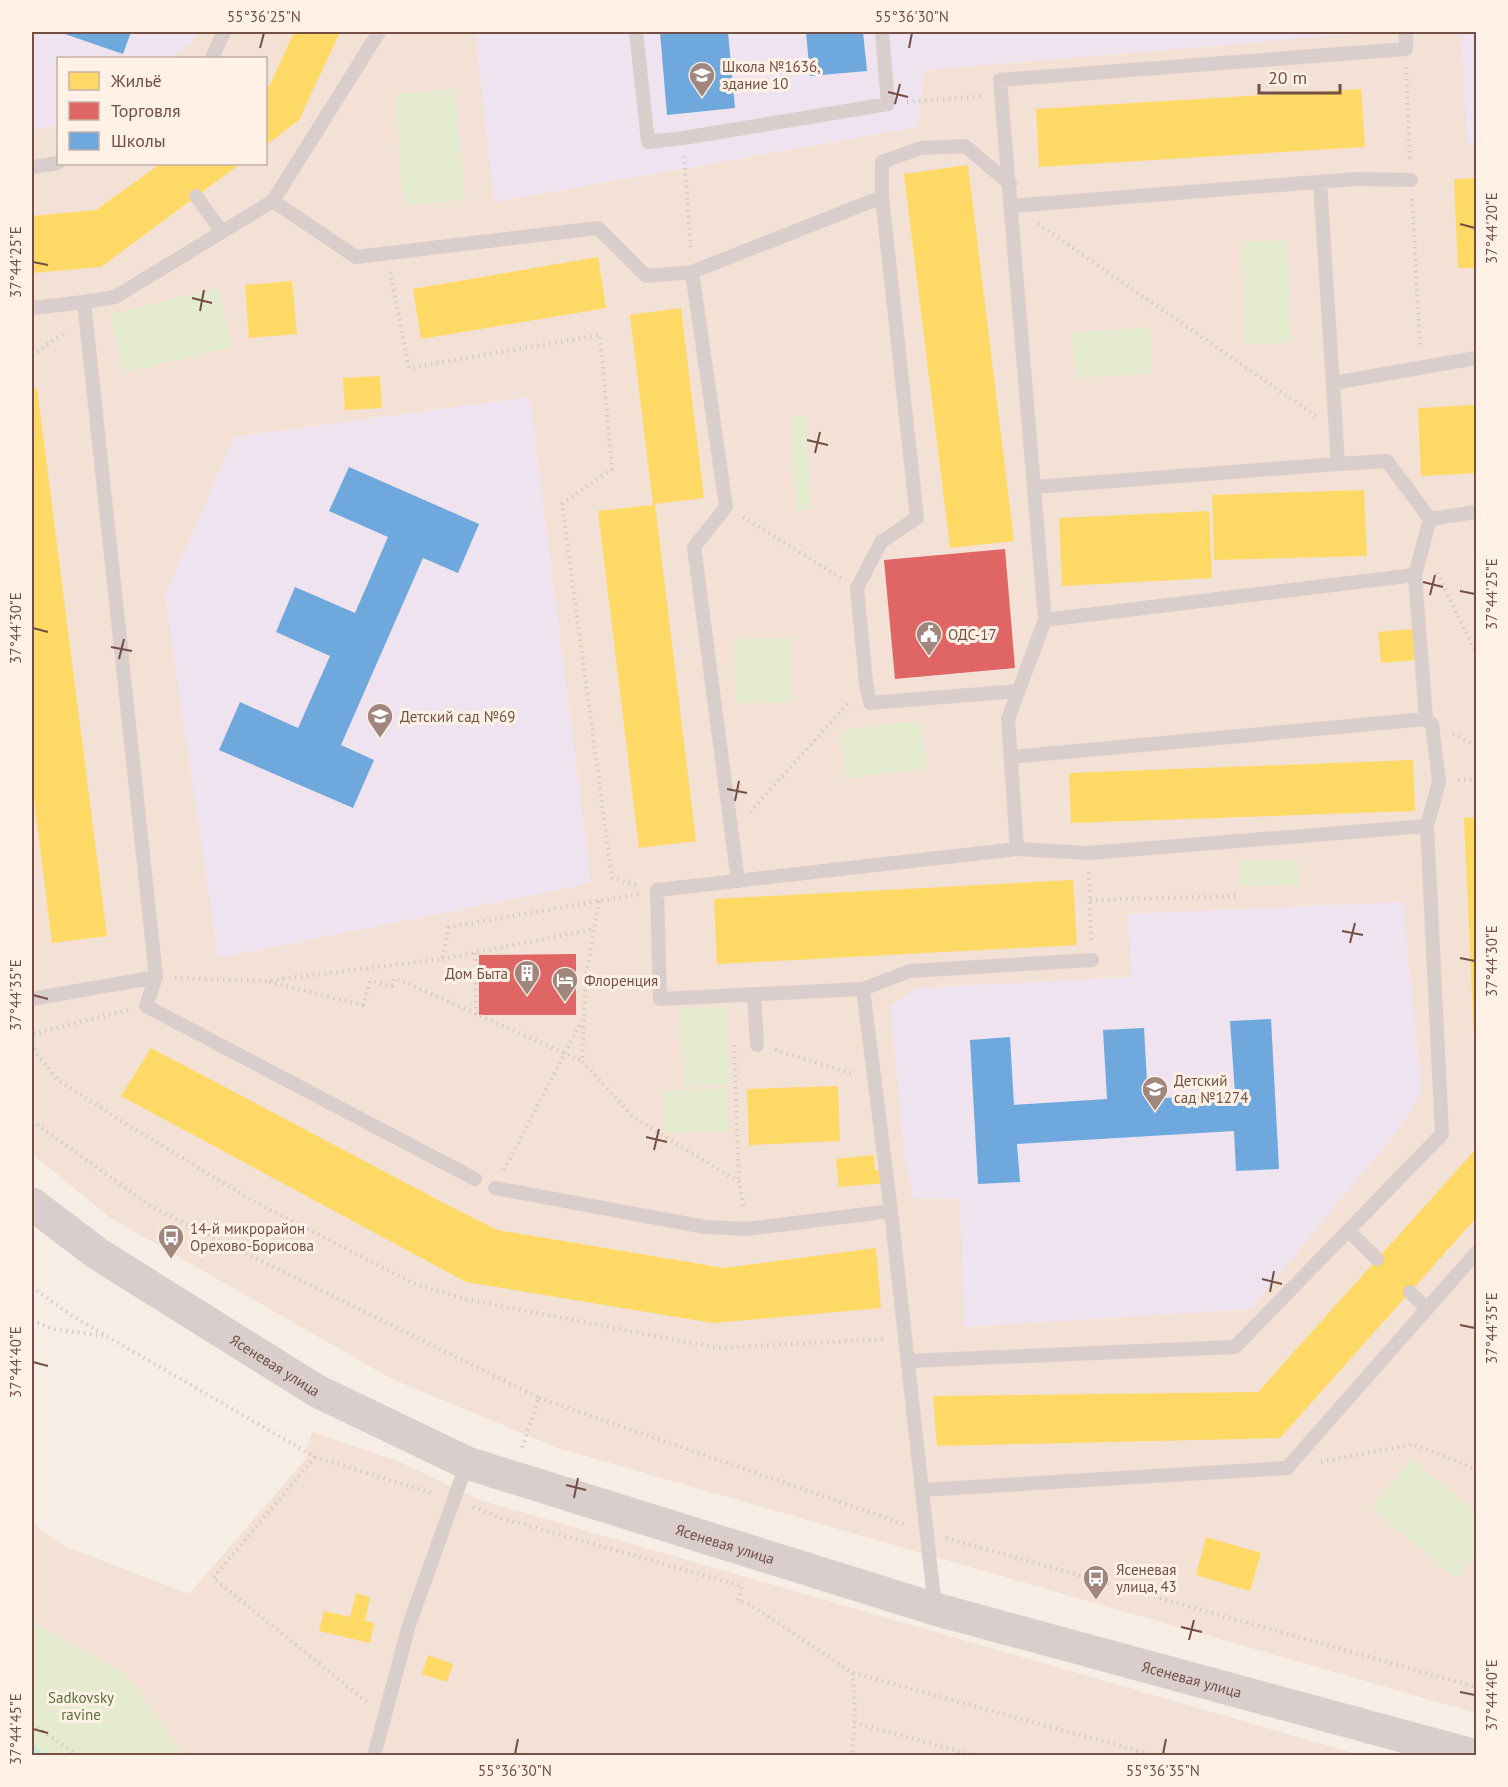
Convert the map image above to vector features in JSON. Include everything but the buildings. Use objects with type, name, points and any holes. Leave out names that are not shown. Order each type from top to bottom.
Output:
[{"type":"main road","name":"Ясеневая улица","points":[[32,1204],[98,1254],[317,1390],[467,1463],[935,1609],[1476,1755]]},
{"type":"lane","points":[[212,57],[224,32]]},
{"type":"lane","points":[[32,308],[115,297],[273,201],[379,32]]},
{"type":"lane","points":[[636,32],[648,142],[888,104],[882,32]]},
{"type":"lane","points":[[1017,849],[1008,719],[1045,620],[1000,80],[1406,49],[1406,32]]},
{"type":"lane","points":[[1010,184],[964,146],[921,148],[882,162],[882,197],[917,518],[881,542],[857,588],[870,703],[1018,691]]},
{"type":"lane","points":[[32,167],[57,163]]},
{"type":"lane","points":[[1011,206],[1356,179],[1411,180]]},
{"type":"lane","points":[[1320,182],[1338,464]]},
{"type":"lane","points":[[196,196],[222,232]]},
{"type":"lane","points":[[273,201],[357,257],[598,228],[646,276],[692,272],[882,197]]},
{"type":"lane","points":[[692,272],[726,507],[694,547],[738,881]]},
{"type":"lane","points":[[84,302],[156,977],[146,1006],[475,1179]]},
{"type":"lane","points":[[1333,382],[1476,358]]},
{"type":"lane","points":[[1034,487],[1387,461],[1430,519]]},
{"type":"lane","points":[[1430,519],[1476,512]]},
{"type":"lane","points":[[1426,719],[1415,575],[1430,519]]},
{"type":"lane","points":[[1045,620],[1415,575]]},
{"type":"lane","points":[[908,1361],[1235,1347],[1442,1134],[1427,826],[1439,782],[1432,724],[1426,719],[1011,757]]},
{"type":"lane","points":[[1092,960],[910,970],[863,989],[660,999],[657,890],[1017,849],[1088,854],[1427,826]]},
{"type":"lane","points":[[32,999],[156,977]]},
{"type":"lane","points":[[863,989],[906,1338],[935,1609]]},
{"type":"lane","points":[[754,994],[757,1045]]},
{"type":"lane","points":[[495,1188],[705,1227],[747,1228],[891,1211]]},
{"type":"lane","points":[[1348,1230],[1377,1259]]},
{"type":"lane","points":[[922,1490],[1287,1468],[1476,1253]]},
{"type":"lane","points":[[1410,1292],[1427,1309]]},
{"type":"lane","points":[[374,1755],[409,1625],[467,1463]]},
{"type":"path","points":[[1406,49],[1421,368]]},
{"type":"path","points":[[888,104],[1001,95]]},
{"type":"path","points":[[683,138],[692,272]]},
{"type":"path","points":[[1011,206],[1336,430]]},
{"type":"path","points":[[386,253],[409,368],[600,335],[612,469],[562,504],[612,878],[657,890]]},
{"type":"path","points":[[32,355],[85,319]]},
{"type":"path","points":[[726,507],[857,588]]},
{"type":"path","points":[[1423,545],[1476,653]]},
{"type":"path","points":[[731,833],[866,683]]},
{"type":"path","points":[[1088,854],[1092,960]]},
{"type":"path","points":[[442,959],[449,927],[657,890]]},
{"type":"path","points":[[1090,900],[1240,896]]},
{"type":"path","points":[[582,1061],[586,976],[599,901]]},
{"type":"path","points":[[156,977],[266,981],[442,959],[594,928]]},
{"type":"path","points":[[475,952],[476,1014]]},
{"type":"path","points":[[266,981],[363,1005],[370,981],[392,986],[395,978],[582,1061],[633,1117],[740,1182]]},
{"type":"path","points":[[146,1006],[32,1034],[35,1052],[58,1080],[123,1122],[253,1201],[415,1284],[465,1299],[718,1348],[906,1338]]},
{"type":"path","points":[[495,1188],[584,1018]]},
{"type":"path","points":[[734,1042],[740,1182],[747,1228]]},
{"type":"path","points":[[757,1045],[875,1080]]},
{"type":"path","points":[[32,1121],[152,1207],[539,1398],[927,1532],[1476,1687]]},
{"type":"path","points":[[32,1287],[72,1316],[315,1457],[453,1499],[501,1518],[742,1586],[738,1601],[749,1605],[853,1673],[1156,1755]]},
{"type":"path","points":[[32,1320],[36,1324],[53,1329],[106,1336]]},
{"type":"path","points":[[501,1518],[511,1477],[539,1398]]},
{"type":"path","points":[[1287,1468],[1413,1444],[1476,1469]]},
{"type":"path","points":[[315,1457],[213,1578],[385,1716]]},
{"type":"path","points":[[852,1755],[853,1673]]},
{"type":"path","points":[[854,1723],[977,1755]]},
{"type":"path","points":[[32,1724],[79,1755]]},
{"type":"shaded area","points":[[32,32],[1476,32],[1476,1713],[558,1448],[392,1379],[111,1218],[32,1154]]},
{"type":"shaded area","points":[[32,32],[198,32],[194,41],[172,57],[57,57],[57,126],[32,129]]},
{"type":"shaded area","name":"Школа №1636, здание 10","points":[[475,32],[1380,32],[924,70],[918,127],[494,202]]},
{"type":"shaded area","points":[[1461,32],[1476,32],[1476,143],[1467,144]]},
{"type":"shaded area","name":"Детский сад №69","points":[[530,397],[591,881],[573,887],[218,958],[165,596],[234,437]]},
{"type":"shaded area","name":"Детский сад №1274","points":[[1403,902],[1422,1093],[1397,1131],[1251,1309],[964,1327],[960,1199],[913,1198],[905,1160],[890,1006],[918,988],[1131,977],[1128,914]]},
{"type":"shaded area","points":[[312,1432],[400,1462],[480,1500],[1360,1755],[32,1755],[32,1523],[64,1546],[189,1594],[306,1459]]},
{"type":"green space","points":[[455,89],[465,200],[404,205],[395,94]]},
{"type":"green space","points":[[1288,241],[1291,343],[1245,344],[1242,242]]},
{"type":"green space","points":[[218,288],[232,347],[124,373],[110,314]]},
{"type":"green space","points":[[1150,327],[1153,373],[1076,378],[1073,333]]},
{"type":"green space","points":[[807,415],[811,510],[796,510],[791,416]]},
{"type":"green space","points":[[791,638],[792,702],[735,703],[734,639]]},
{"type":"green space","points":[[921,721],[927,769],[846,778],[841,730]]},
{"type":"green space","points":[[1241,861],[1298,861],[1299,885],[1241,886]]},
{"type":"green space","points":[[727,1007],[729,1084],[684,1086],[681,1008]]},
{"type":"green space","points":[[727,1088],[729,1131],[664,1133],[662,1091]]},
{"type":"green space","points":[[1412,1459],[1476,1513],[1476,1554],[1456,1579],[1372,1508]]},
{"type":"green space","name":"Sadkovsky ravine","points":[[32,1622],[126,1674],[182,1755],[32,1755]]},
{"type":"waterway","points":[[32,1749],[40,1756]]},
{"type":"place","name":"Школа №1636, здание 10","points":[[702,98]]},
{"type":"place","name":"ОДС-17","points":[[929,657]]},
{"type":"place","name":"Детский сад №69","points":[[380,739]]},
{"type":"place","name":"Дом Быта","points":[[527,996]]},
{"type":"place","name":"Флоренция","points":[[565,1003]]},
{"type":"place","name":"Детский сад №1274","points":[[1155,1112]]},
{"type":"place","name":"14-й микрорайон Орехово-Борисова","points":[[171,1260]]},
{"type":"place","name":"Ясеневая улица, 43","points":[[1096,1601]]}]
